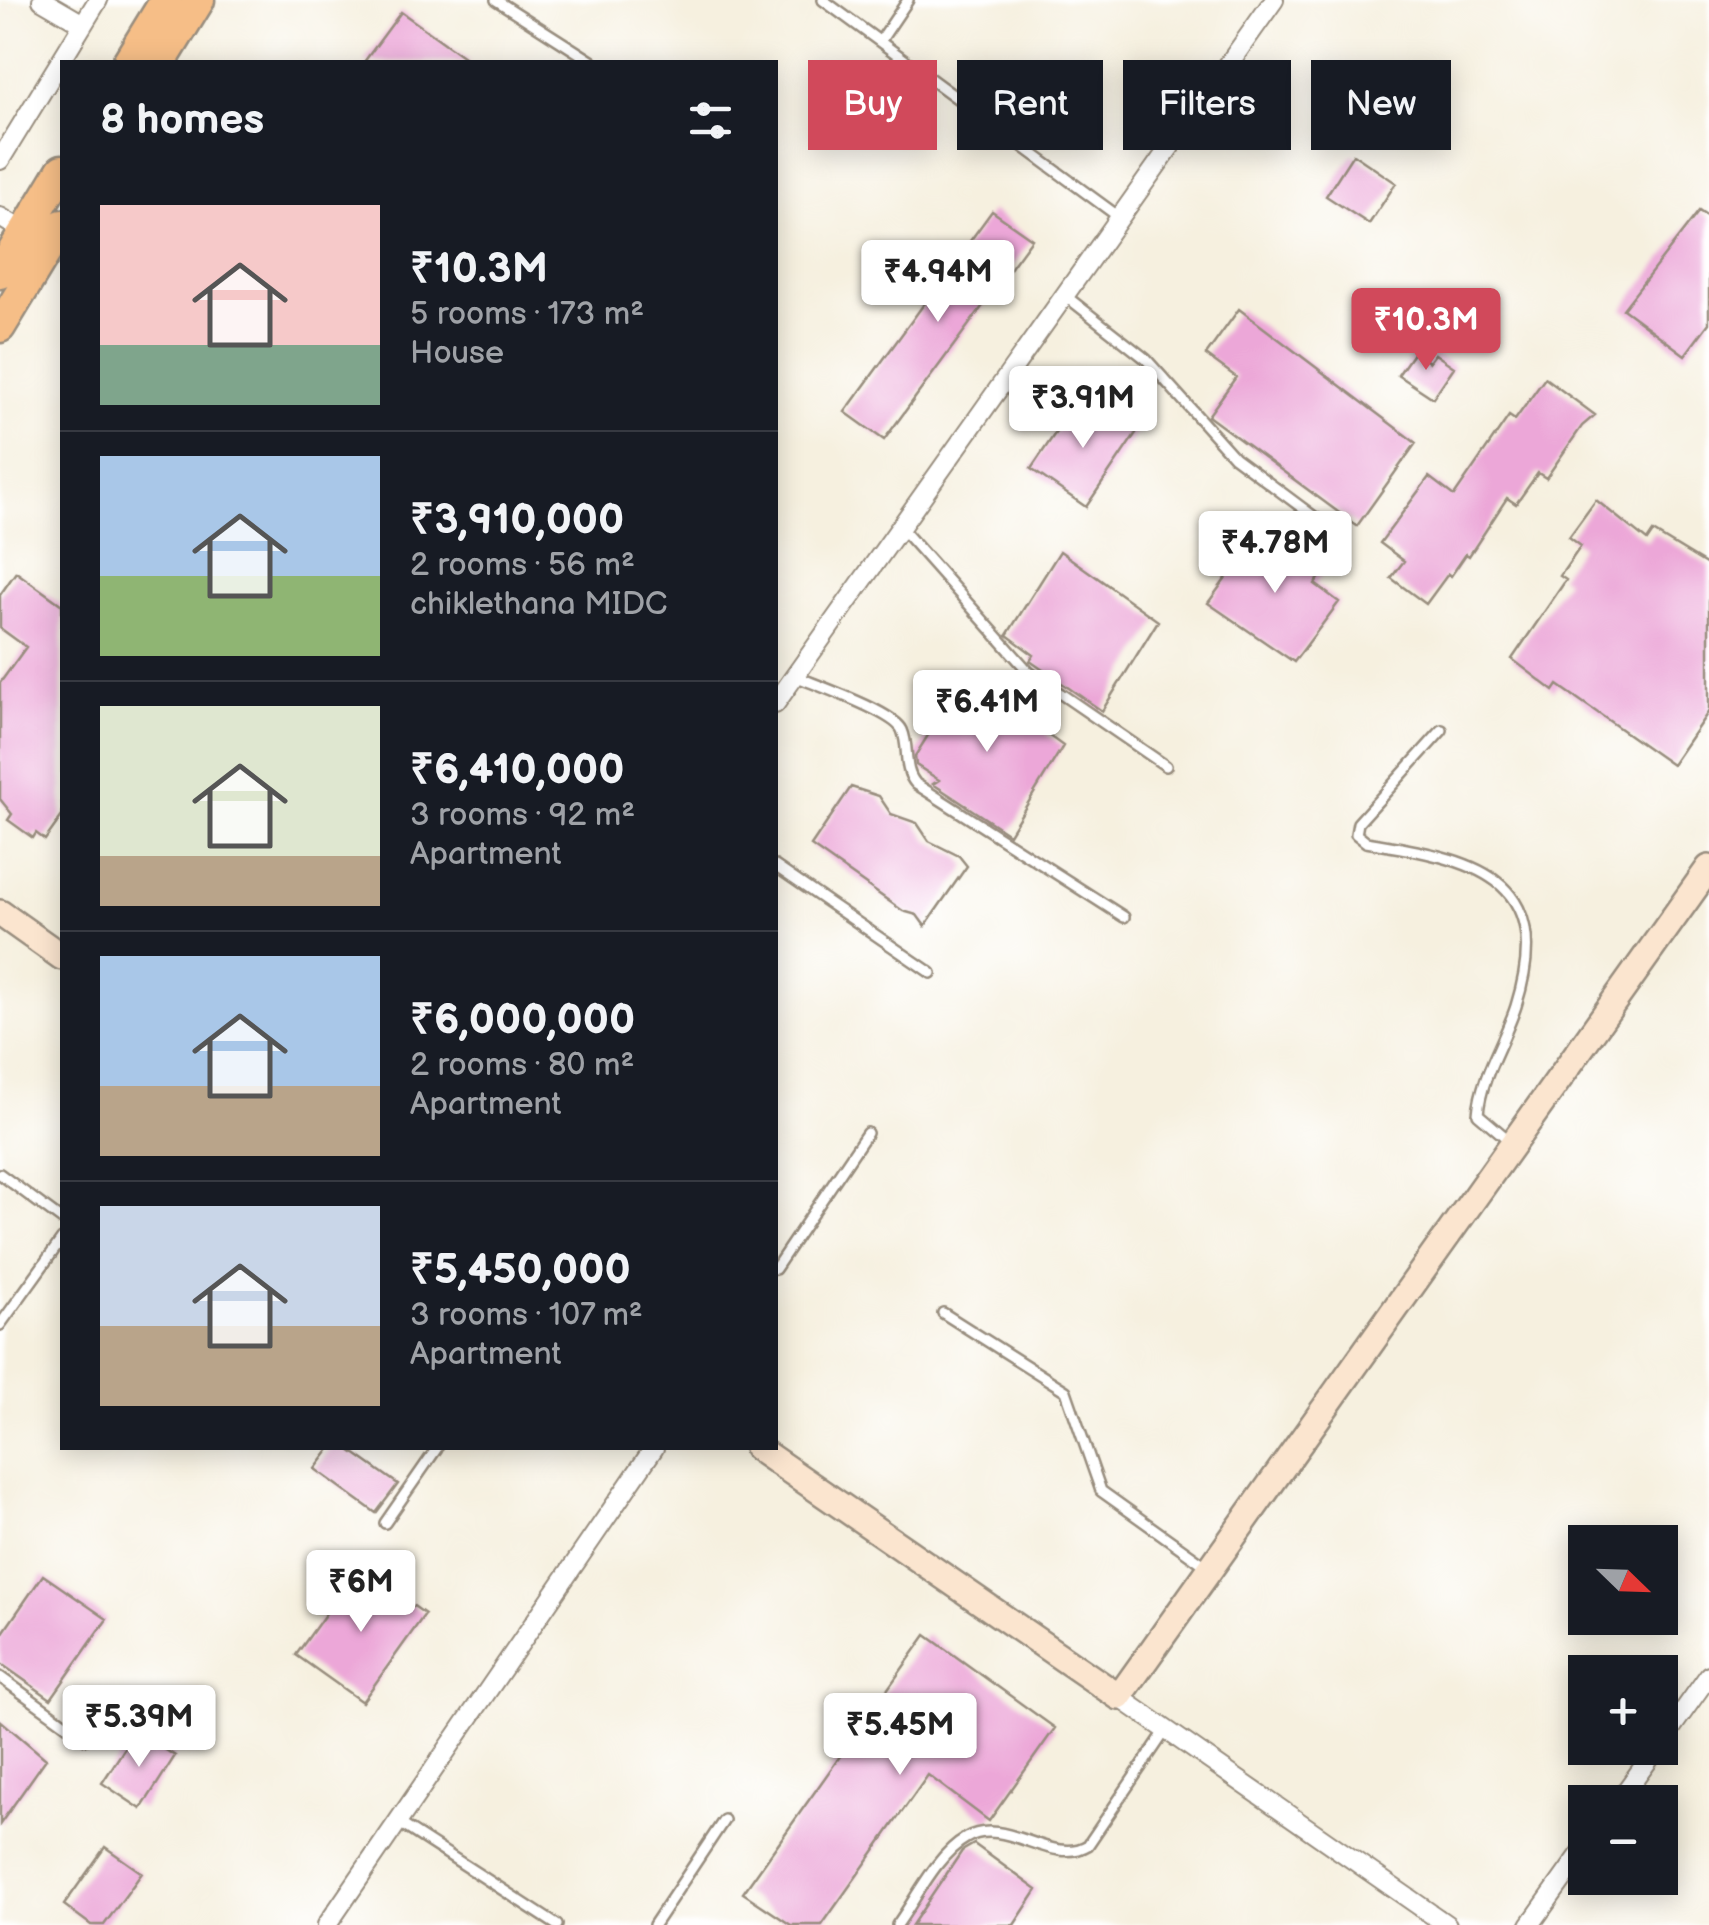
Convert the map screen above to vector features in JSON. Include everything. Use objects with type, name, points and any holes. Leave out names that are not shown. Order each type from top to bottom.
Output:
[{"type":"main road","points":[[129,60],[166,0]]},
{"type":"main road","points":[[162,60],[199,0]]},
{"type":"main road","points":[[0,273],[12,225],[60,172]]},
{"type":"main road","points":[[0,327],[60,229]]},
{"type":"street","points":[[42,0],[82,24]]},
{"type":"street","points":[[68,59],[82,24],[98,0]]},
{"type":"street","points":[[778,700],[1274,0]]},
{"type":"street","points":[[0,160],[60,71]]},
{"type":"street","points":[[1118,1697],[1709,868]]},
{"type":"street","points":[[0,913],[60,956]]},
{"type":"street","points":[[327,1925],[653,1450]]},
{"type":"street","points":[[761,1450],[1447,1925]]},
{"type":"street","points":[[1678,1722],[1706,1686]]},
{"type":"street","points":[[1530,1925],[1568,1872]]},
{"type":"lane","points":[[496,0],[590,60]]},
{"type":"lane","points":[[823,0],[1121,219]]},
{"type":"lane","points":[[881,40],[908,0]]},
{"type":"lane","points":[[1067,297],[1146,359],[1234,457],[1324,524]]},
{"type":"lane","points":[[901,528],[1030,672],[1166,766]]},
{"type":"lane","points":[[795,676],[894,720],[904,734],[908,774],[916,784],[1124,917]]},
{"type":"lane","points":[[1442,730],[1358,823],[1356,834],[1366,842],[1460,860],[1496,880],[1520,906],[1528,939],[1526,963],[1516,1007],[1480,1096],[1478,1114],[1513,1143]]},
{"type":"lane","points":[[778,868],[932,973]]},
{"type":"lane","points":[[778,1264],[866,1133]]},
{"type":"lane","points":[[0,1174],[60,1219]]},
{"type":"lane","points":[[2,1320],[60,1242]]},
{"type":"lane","points":[[943,1313],[1066,1391],[1100,1491],[1210,1569]]},
{"type":"lane","points":[[385,1523],[436,1450]]},
{"type":"lane","points":[[0,1677],[86,1739]]},
{"type":"lane","points":[[897,1925],[946,1856],[966,1838],[995,1831],[1073,1852],[1088,1845],[1166,1730]]},
{"type":"lane","points":[[654,1925],[724,1820]]},
{"type":"lane","points":[[398,1822],[557,1925]]},
{"type":"building","points":[[401,12],[468,60],[365,60]]},
{"type":"building","points":[[1353,154],[1396,183],[1369,224],[1326,196]]},
{"type":"building","points":[[992,211],[1032,239],[884,440],[845,412]]},
{"type":"building","points":[[1699,211],[1709,218],[1709,323],[1685,355],[1623,309]]},
{"type":"building","points":[[1239,309],[1416,443],[1357,526],[1208,416],[1236,377],[1206,355]]},
{"type":"building","points":[[1414,352],[1429,362],[1435,354],[1454,367],[1433,398],[1398,375]]},
{"type":"building","points":[[1545,378],[1595,415],[1582,426],[1546,478],[1538,473],[1516,504],[1507,498],[1469,556],[1466,554],[1451,576],[1448,574],[1426,604],[1391,578],[1404,561],[1380,543],[1429,477],[1454,496],[1509,416],[1515,420]]},
{"type":"building","points":[[1081,395],[1136,433],[1086,507],[1031,469]]},
{"type":"building","points":[[1596,500],[1647,541],[1653,532],[1709,566],[1709,711],[1672,765],[1558,685],[1554,691],[1512,659],[1566,580],[1560,576],[1581,546],[1569,537]]},
{"type":"building","points":[[1262,529],[1323,573],[1315,584],[1339,602],[1294,662],[1208,603]]},
{"type":"building","points":[[1060,551],[1158,621],[1102,711],[1030,661],[1034,655],[1007,635]]},
{"type":"building","points":[[16,572],[60,604],[60,819],[45,840],[36,833],[33,838],[8,820],[12,814],[0,799],[0,683],[26,647],[0,628],[0,595]]},
{"type":"building","points":[[966,675],[1063,746],[1009,834],[933,784],[939,780],[916,765],[915,756]]},
{"type":"building","points":[[851,787],[879,796],[891,814],[917,823],[929,841],[959,856],[967,866],[925,926],[917,915],[903,911],[811,846]]},
{"type":"building","points":[[329,1450],[350,1450],[398,1484],[376,1513],[315,1469]]},
{"type":"building","points":[[359,1567],[425,1614],[362,1702],[296,1655]]},
{"type":"building","points":[[43,1575],[107,1619],[51,1699],[0,1663],[0,1637]]},
{"type":"building","points":[[926,1635],[1055,1728],[989,1821],[928,1775],[822,1925],[791,1925],[743,1893]]},
{"type":"building","points":[[0,1720],[46,1759],[0,1824]]},
{"type":"building","points":[[136,1731],[175,1756],[141,1809],[102,1783]]},
{"type":"building","points":[[974,1844],[1037,1890],[1014,1925],[912,1925],[962,1851]]},
{"type":"building","points":[[105,1847],[142,1873],[104,1925],[91,1925],[64,1905]]}]
